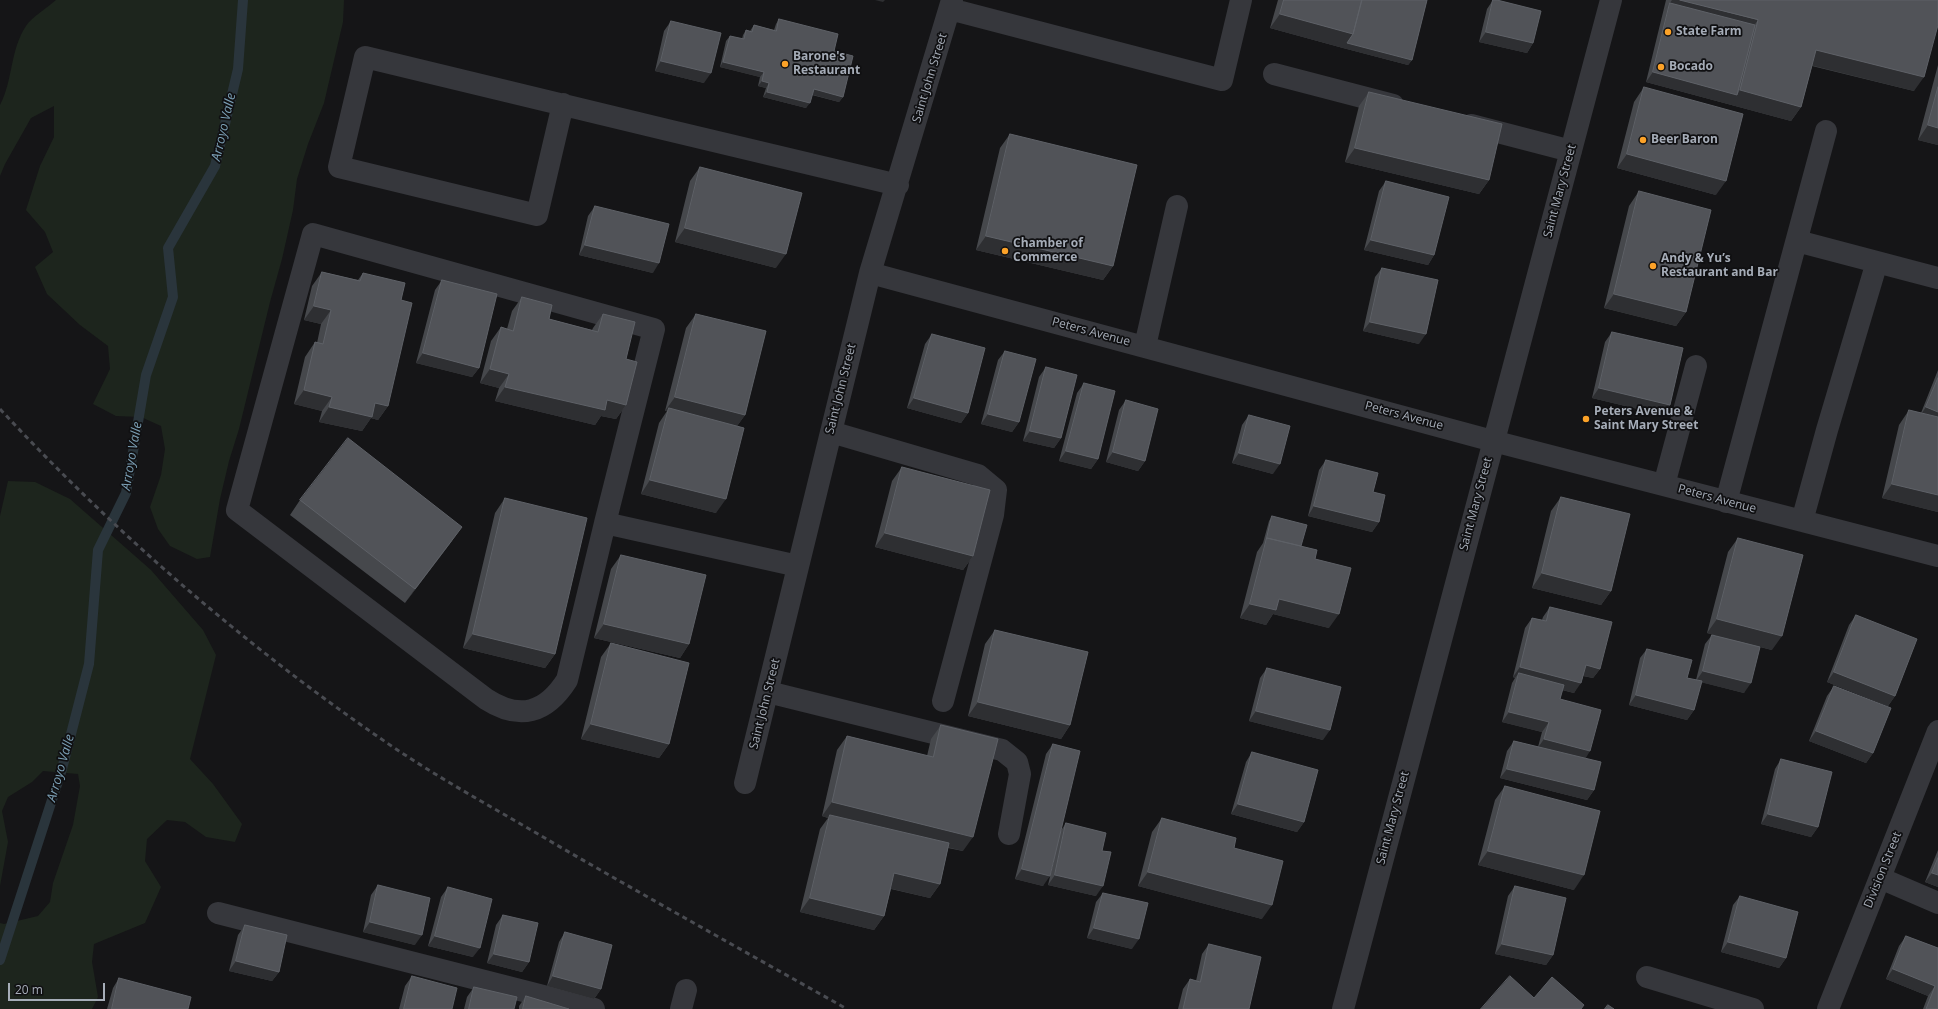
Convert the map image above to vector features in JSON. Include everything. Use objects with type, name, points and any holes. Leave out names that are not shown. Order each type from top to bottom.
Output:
[{"type":"street","points":[[951,4],[1222,80],[1241,0]]},
{"type":"street","name":"Saint Mary Street","points":[[1343,1009],[1611,0]]},
{"type":"street","name":"Saint John Street","points":[[745,783],[870,273],[898,185],[951,4]]},
{"type":"street","points":[[563,104],[537,215],[339,167],[365,57],[563,104],[898,185]]},
{"type":"street","points":[[1274,74],[1412,110]]},
{"type":"street","points":[[1450,120],[1571,151]]},
{"type":"street","points":[[1726,502],[1826,131]]},
{"type":"street","points":[[1145,346],[1178,206]]},
{"type":"street","points":[[313,234],[654,329],[605,523],[567,680],[558,694],[546,704],[532,711],[516,712],[500,708],[486,699],[237,510],[313,234]]},
{"type":"street","points":[[1797,241],[1938,278]]},
{"type":"street","points":[[1802,521],[1827,430],[1877,262]]},
{"type":"street","name":"Peters Avenue","points":[[870,273],[1493,441],[1938,556]]},
{"type":"street","points":[[1664,485],[1696,366]]},
{"type":"street","points":[[831,432],[978,475],[996,490],[993,515],[943,701]]},
{"type":"street","points":[[605,523],[798,566]]},
{"type":"street","points":[[768,692],[1002,750],[1017,762],[1020,774],[1009,834]]},
{"type":"street","name":"Division Street","points":[[1828,1009],[1938,731]]},
{"type":"street","points":[[1880,878],[1938,902]]},
{"type":"street","points":[[218,913],[594,1009]]},
{"type":"street","points":[[1647,977],[1753,1009]]},
{"type":"shaded area","points":[[56,0],[344,0],[343,22],[324,103],[308,144],[297,179],[293,210],[282,259],[239,429],[229,461],[220,499],[210,557],[197,559],[170,546],[158,529],[150,507],[161,475],[165,449],[161,426],[141,417],[116,416],[93,404],[110,369],[108,346],[80,325],[47,294],[35,267],[53,252],[45,232],[26,210],[40,166],[54,137],[54,106],[31,118],[5,164],[0,176],[0,105],[7,86],[17,45],[28,23]]},
{"type":"shaded area","points":[[8,481],[35,482],[70,499],[151,570],[203,630],[216,655],[190,759],[213,784],[242,824],[235,842],[206,837],[185,822],[167,820],[147,839],[145,861],[161,887],[145,923],[94,944],[92,962],[98,997],[92,1009],[0,1009],[0,923],[4,924],[38,916],[50,902],[53,883],[73,825],[80,786],[78,774],[43,771],[32,782],[8,797],[2,811],[8,842],[0,886],[0,516]]},
{"type":"building","points":[[1284,0],[1362,0],[1353,34],[1280,14]]},
{"type":"building","points":[[1362,0],[1427,0],[1412,60],[1347,43],[1353,34]]},
{"type":"building","points":[[1493,0],[1541,11],[1533,43],[1486,32]]},
{"type":"building","points":[[1680,0],[1938,0],[1938,25],[1924,77],[1816,50],[1801,107],[1740,90],[1758,20]]},
{"type":"building","points":[[1670,3],[1755,25],[1737,95],[1653,72]]},
{"type":"building","name":"Barone's Restaurant","points":[[779,19],[838,34],[834,51],[853,56],[843,97],[814,89],[810,103],[767,92],[769,83],[762,81],[764,72],[723,62],[730,36],[744,39],[746,30],[752,32],[754,25],[776,31]]},
{"type":"building","points":[[671,21],[721,33],[711,73],[661,61]]},
{"type":"building","points":[[1644,87],[1743,114],[1726,181],[1627,154]]},
{"type":"building","points":[[1938,87],[1938,128],[1928,125]]},
{"type":"building","points":[[1369,92],[1502,124],[1489,180],[1355,148]]},
{"type":"building","points":[[1010,134],[1137,165],[1113,266],[986,236]]},
{"type":"building","points":[[700,167],[802,193],[786,254],[685,228]]},
{"type":"building","points":[[1386,181],[1449,197],[1434,255],[1371,240]]},
{"type":"building","name":"Andy & Yu’s Restaurant and Bar","points":[[1639,191],[1711,210],[1686,312],[1614,294]]},
{"type":"building","points":[[595,206],[669,224],[659,263],[585,245]]},
{"type":"building","points":[[1382,268],[1438,280],[1426,334],[1370,322]]},
{"type":"building","points":[[322,272],[360,281],[363,273],[405,283],[401,300],[412,303],[388,406],[375,403],[372,417],[329,407],[332,397],[304,390],[315,342],[323,344],[331,310],[314,306]]},
{"type":"building","points":[[442,280],[497,294],[479,368],[423,353]]},
{"type":"building","points":[[522,297],[552,305],[549,319],[598,332],[603,314],[635,322],[626,359],[637,362],[626,405],[607,400],[605,410],[505,387],[509,374],[490,369],[501,327],[513,331]]},
{"type":"building","points":[[696,314],[766,331],[745,415],[675,397]]},
{"type":"building","points":[[1612,332],[1683,348],[1670,405],[1599,388]]},
{"type":"building","points":[[932,334],[985,348],[968,413],[914,398]]},
{"type":"building","points":[[1005,351],[1036,359],[1019,422],[988,414]]},
{"type":"building","points":[[1046,367],[1077,375],[1061,438],[1030,431]]},
{"type":"building","points":[[1938,378],[1938,412],[1926,407]]},
{"type":"building","points":[[1084,383],[1115,391],[1098,459],[1066,451]]},
{"type":"building","points":[[1126,400],[1158,409],[1145,461],[1113,452]]},
{"type":"building","points":[[669,408],[744,428],[726,499],[650,480]]},
{"type":"building","points":[[1909,410],[1938,417],[1938,495],[1892,484]]},
{"type":"building","points":[[1249,415],[1290,426],[1280,464],[1239,453]]},
{"type":"building","points":[[348,438],[462,527],[415,589],[300,500]]},
{"type":"building","points":[[1326,460],[1378,473],[1373,492],[1385,495],[1379,522],[1314,506]]},
{"type":"building","points":[[902,467],[990,490],[973,556],[885,533]]},
{"type":"building","points":[[1561,497],[1630,514],[1611,591],[1542,573]]},
{"type":"building","points":[[505,498],[587,518],[555,654],[473,634]]},
{"type":"building","points":[[1272,516],[1307,525],[1301,546],[1267,538]]},
{"type":"building","points":[[1267,538],[1317,550],[1315,559],[1351,568],[1339,614],[1279,599],[1276,610],[1250,604]]},
{"type":"building","points":[[1738,538],[1803,555],[1782,636],[1717,619]]},
{"type":"building","points":[[621,555],[706,575],[689,644],[604,624]]},
{"type":"building","points":[[1550,607],[1612,622],[1600,669],[1586,665],[1581,683],[1520,667],[1532,618],[1546,621]]},
{"type":"building","points":[[1856,615],[1917,639],[1895,696],[1834,672]]},
{"type":"building","points":[[995,630],[1088,652],[1070,725],[978,702]]},
{"type":"building","points":[[1712,635],[1760,647],[1751,683],[1703,671]]},
{"type":"building","points":[[611,643],[689,663],[669,744],[591,724]]},
{"type":"building","points":[[1647,649],[1692,660],[1687,678],[1702,681],[1694,710],[1636,695]]},
{"type":"building","points":[[1267,668],[1341,687],[1330,730],[1256,711]]},
{"type":"building","points":[[1519,673],[1564,685],[1560,699],[1601,710],[1590,751],[1544,739],[1549,722],[1509,712]]},
{"type":"building","points":[[1834,686],[1891,708],[1873,753],[1816,731]]},
{"type":"building","points":[[941,725],[998,739],[973,837],[832,802],[847,736],[933,757]]},
{"type":"building","points":[[1514,741],[1601,762],[1594,790],[1507,769]]},
{"type":"building","points":[[1053,744],[1080,751],[1050,876],[1022,869]]},
{"type":"building","points":[[1252,752],[1318,770],[1304,822],[1238,804]]},
{"type":"building","points":[[1781,759],[1832,772],[1818,827],[1768,814]]},
{"type":"building","points":[[1505,786],[1600,811],[1584,875],[1488,851]]},
{"type":"building","points":[[830,815],[949,843],[940,884],[894,873],[884,916],[810,898]]},
{"type":"building","points":[[1162,818],[1236,838],[1234,848],[1283,861],[1272,905],[1148,872]]},
{"type":"building","points":[[1066,823],[1106,833],[1102,851],[1111,852],[1103,886],[1055,875]]},
{"type":"building","points":[[1938,858],[1938,875],[1932,873]]},
{"type":"building","points":[[378,885],[430,898],[422,935],[370,922]]},
{"type":"building","points":[[1515,886],[1566,898],[1553,955],[1502,944]]},
{"type":"building","points":[[448,887],[492,899],[480,948],[435,936]]},
{"type":"building","points":[[1103,893],[1148,903],[1139,939],[1094,928]]},
{"type":"building","points":[[1740,896],[1798,912],[1786,958],[1728,942]]},
{"type":"building","points":[[503,915],[538,923],[529,962],[494,954]]},
{"type":"building","points":[[245,925],[287,935],[279,972],[236,961]]},
{"type":"building","points":[[565,932],[612,945],[601,989],[553,976]]},
{"type":"building","points":[[1906,936],[1938,948],[1938,1009],[1926,1009],[1935,986],[1893,969]]},
{"type":"building","points":[[1209,944],[1261,957],[1249,1009],[1183,1009],[1190,979],[1200,982]]},
{"type":"building","points":[[412,976],[457,988],[452,1009],[404,1009]]},
{"type":"building","points":[[1510,976],[1534,998],[1552,977],[1584,1005],[1581,1009],[1481,1009]]},
{"type":"building","points":[[119,978],[191,997],[188,1009],[112,1009]]},
{"type":"building","points":[[474,987],[517,997],[514,1009],[469,1009]]},
{"type":"building","points":[[526,996],[569,1009],[523,1009]]},
{"type":"building","points":[[1608,1005],[1614,1009],[1605,1009]]},
{"type":"waterway","name":"Arroyo Valle","points":[[0,960],[62,769],[89,664],[98,550],[126,493],[146,375],[173,297],[168,248],[215,166],[238,69],[243,0]]},
{"type":"railway","points":[[0,409],[45,456],[138,546],[237,631],[340,710],[393,747],[453,785],[628,886],[847,1009]]},
{"type":"place","name":"State Farm","points":[[1668,32]]},
{"type":"place","name":"Barone's Restaurant","points":[[785,64]]},
{"type":"place","name":"Bocado","points":[[1661,67]]},
{"type":"place","name":"Beer Baron","points":[[1643,140]]},
{"type":"place","name":"Chamber of Commerce","points":[[1005,251]]},
{"type":"place","name":"Andy & Yu’s Restaurant and Bar","points":[[1653,266]]},
{"type":"place","name":"Peters Avenue & Saint Mary Street","points":[[1586,419]]}]
